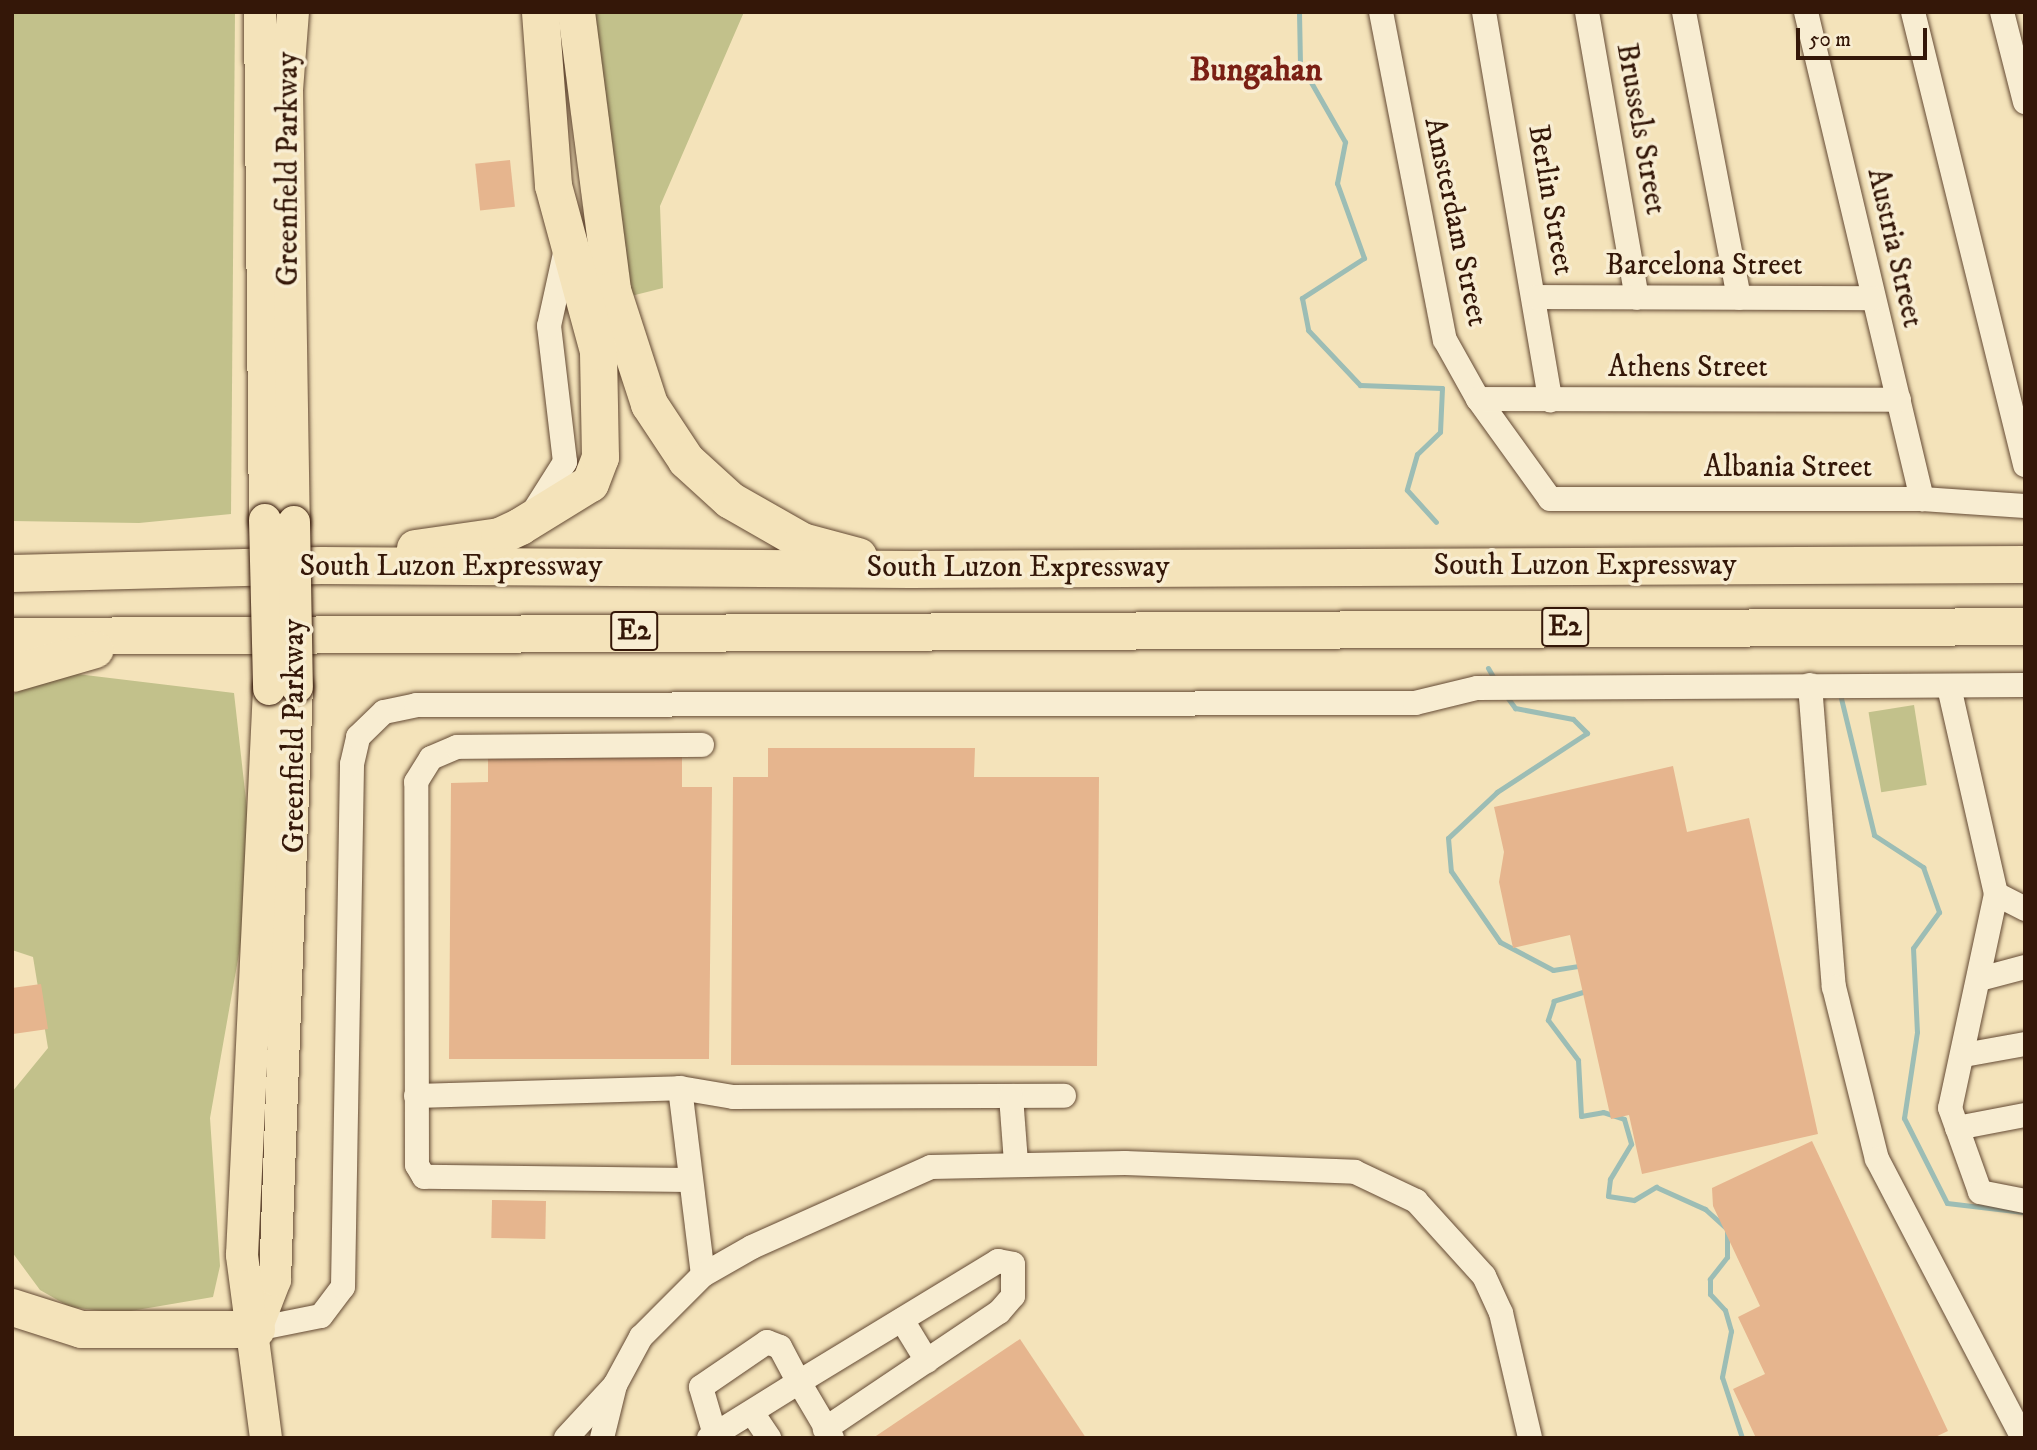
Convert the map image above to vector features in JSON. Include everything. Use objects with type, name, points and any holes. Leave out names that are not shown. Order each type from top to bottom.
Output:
[{"type":"highway","points":[[321,565],[499,536],[590,483],[600,457],[598,351],[564,242],[546,136],[540,12]]},
{"type":"highway","points":[[576,12],[612,290],[638,379],[661,426],[714,487],[773,527],[910,569]]},
{"type":"highway","name":"South Luzon Expressway","points":[[12,573],[321,565],[910,569],[2025,564]]},
{"type":"highway","name":"South Luzon Expressway","points":[[12,636],[2025,626]]},
{"type":"highway","points":[[12,673],[162,634]]},
{"type":"highway","points":[[12,1282],[20,1297],[53,1323]]},
{"type":"highway","points":[[12,1307],[53,1323],[99,1329],[256,1329]]},
{"type":"main road","name":"Greenfield Parkway","points":[[260,12],[280,521],[283,688],[242,1255],[256,1329],[266,1438]]},
{"type":"main road","name":"Greenfield Parkway","points":[[280,521],[287,104],[293,12]]},
{"type":"street","name":"Amsterdam Street","points":[[1381,12],[1433,298],[1445,340],[1478,400],[1550,499]]},
{"type":"street","name":"Berlin Street","points":[[1484,12],[1536,297],[1550,400]]},
{"type":"street","name":"Brussels Street","points":[[1587,12],[1637,298]]},
{"type":"street","points":[[1684,12],[1740,298]]},
{"type":"street","name":"Austria Street","points":[[1806,12],[1922,499]]},
{"type":"street","points":[[1913,12],[2025,465]]},
{"type":"street","points":[[2003,12],[2025,102]]},
{"type":"street","name":"Barcelona Street","points":[[1536,297],[1873,298]]},
{"type":"street","name":"Athens Street","points":[[1478,400],[1899,400]]},
{"type":"street","name":"Albania Street","points":[[1550,499],[1922,499],[2025,506]]},
{"type":"street","points":[[1810,685],[1835,987],[1877,1159],[2022,1438]]},
{"type":"street","points":[[256,1329],[321,1316],[343,1287],[352,764],[358,737],[376,716],[415,705],[1415,704],[1477,688],[1518,687],[1810,685],[2024,690]]},
{"type":"street","points":[[1949,687],[1996,894],[1964,1055],[1950,1108],[1980,1192],[2025,1201]]},
{"type":"street","points":[[688,1180],[424,1177],[417,1165],[416,782],[431,758],[457,747],[702,745]]},
{"type":"street","points":[[1996,894],[2025,909]]},
{"type":"street","points":[[1980,979],[2025,967]]},
{"type":"street","points":[[1964,1055],[2025,1044]]},
{"type":"street","points":[[416,1096],[680,1088],[733,1097],[1064,1096]]},
{"type":"street","points":[[680,1088],[688,1180],[703,1275]]},
{"type":"street","points":[[1011,1096],[1016,1163]]},
{"type":"street","points":[[1957,1128],[2025,1115]]},
{"type":"street","points":[[615,1385],[604,1437],[573,1428],[615,1385],[641,1337],[703,1275],[890,1182],[931,1167],[1016,1163],[1283,1165],[1383,1181],[1438,1219],[1484,1276],[1501,1312],[1530,1438]]},
{"type":"street","points":[[902,1320],[799,1382],[753,1414],[712,1436],[701,1387],[767,1342],[780,1347],[799,1382],[829,1434],[1010,1302],[1013,1264],[998,1261],[902,1320]]},
{"type":"street","points":[[902,1320],[927,1361]]},
{"type":"street","points":[[753,1414],[769,1438]]},
{"type":"shaded area","points":[[12,12],[235,12],[231,514],[139,523],[12,521]]},
{"type":"shaded area","points":[[594,12],[744,12],[660,206],[663,288],[631,296]]},
{"type":"shaded area","points":[[52,671],[234,693],[249,827],[246,914],[210,1118],[220,1266],[213,1297],[119,1313],[70,1307],[40,1290],[12,1252],[12,1092],[48,1048],[33,957],[12,950],[12,695]]},
{"type":"shaded area","points":[[1914,705],[1927,785],[1881,792],[1869,712]]},
{"type":"building","points":[[510,160],[515,207],[480,210],[475,164]]},
{"type":"building","points":[[768,748],[975,748],[974,777],[1099,777],[1097,1066],[731,1065],[733,777],[768,777]]},
{"type":"building","points":[[488,755],[682,756],[682,787],[712,787],[709,1059],[449,1059],[451,783],[488,782]]},
{"type":"building","points":[[1673,766],[1687,832],[1749,818],[1818,1134],[1642,1174],[1629,1115],[1611,1119],[1570,935],[1513,948],[1499,882],[1504,852],[1494,807]]},
{"type":"building","points":[[41,984],[48,1029],[13,1034],[12,988]]},
{"type":"building","points":[[1812,1141],[1948,1431],[1933,1438],[1756,1438],[1733,1389],[1765,1374],[1738,1317],[1760,1306],[1713,1206],[1712,1188]]},
{"type":"building","points":[[492,1200],[546,1201],[545,1239],[491,1238]]},
{"type":"building","points":[[1020,1339],[1086,1438],[873,1438]]},
{"type":"waterway","points":[[1299,12],[1300,63],[1345,142],[1337,183],[1364,258],[1302,298],[1308,330],[1360,385],[1442,388],[1440,432],[1417,454],[1407,490],[1436,522]]},
{"type":"waterway","points":[[1488,668],[1495,680]]},
{"type":"waterway","points":[[1840,694],[1874,835],[1923,867],[1939,912],[1913,948],[1917,1032],[1904,1118],[1947,1203],[2023,1212]]},
{"type":"waterway","points":[[1507,697],[1515,708],[1573,719],[1587,733],[1497,792],[1448,838],[1451,871],[1500,942],[1553,970],[1584,965]]},
{"type":"waterway","points":[[1586,991],[1554,1001],[1548,1020],[1578,1060],[1581,1116],[1603,1112],[1624,1119],[1631,1144],[1610,1179],[1608,1196],[1634,1200],[1656,1187],[1705,1209],[1727,1229],[1727,1257],[1710,1279],[1710,1294],[1725,1310],[1731,1331],[1722,1377],[1742,1438]]},
{"type":"district","name":"Bungahan","points":[[1256,71]]}]
